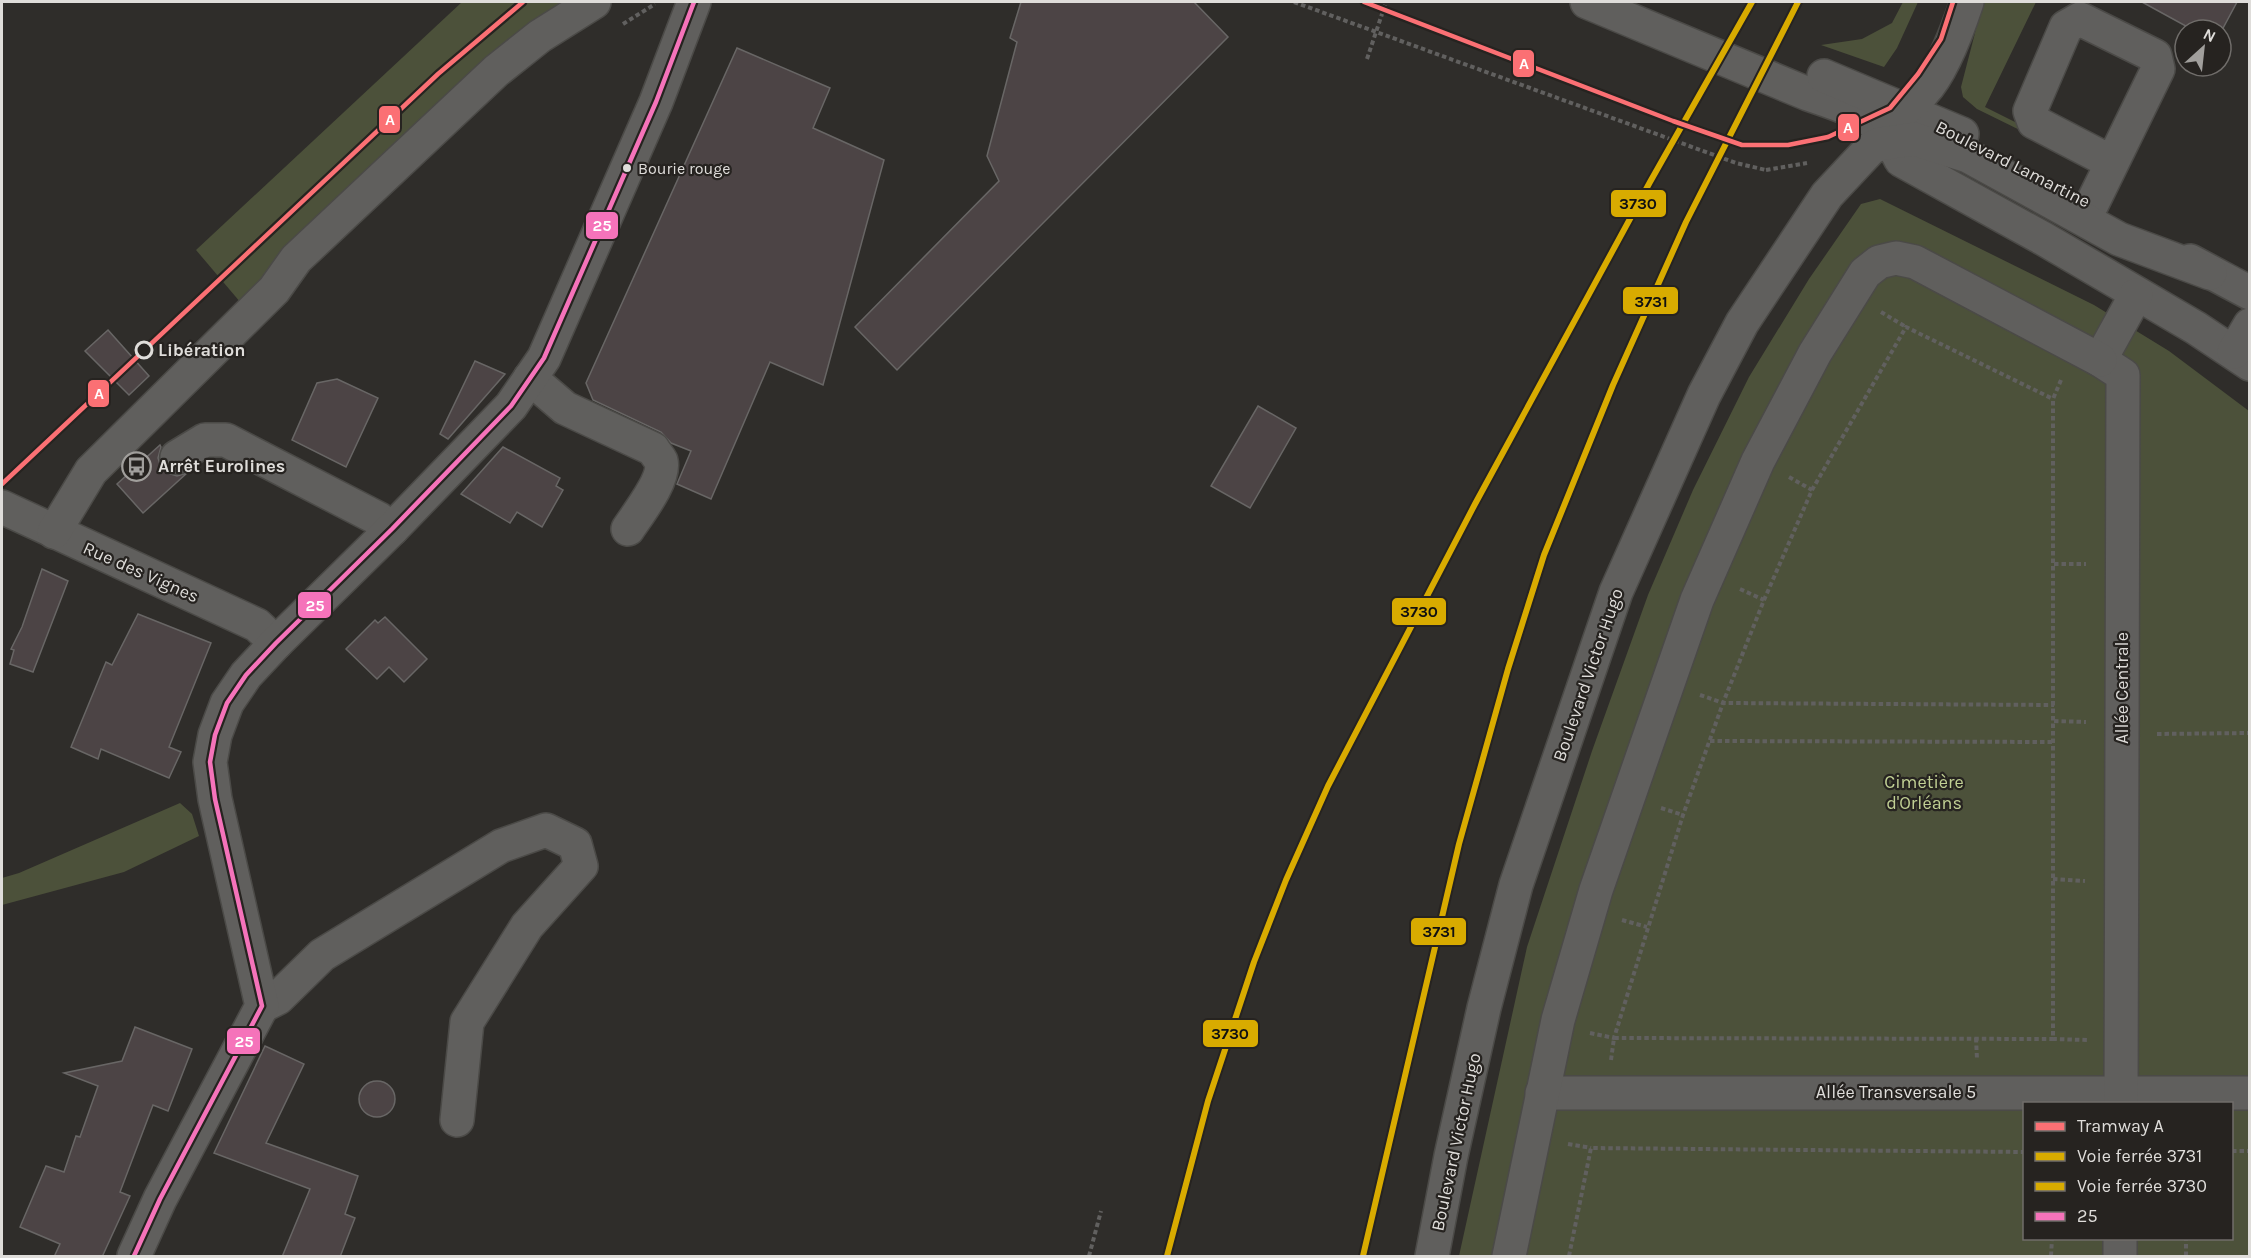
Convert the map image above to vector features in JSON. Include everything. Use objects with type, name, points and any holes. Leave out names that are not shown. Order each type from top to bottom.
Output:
[{"type":"street","points":[[54,532],[91,471],[274,290],[296,259],[496,71],[540,36],[594,2]]},
{"type":"street","points":[[134,1257],[160,1199],[260,996],[215,799],[210,762],[214,735],[227,703],[246,675],[276,643],[393,529],[511,406],[544,358],[656,102],[694,2]]},
{"type":"street","points":[[1587,2],[1803,79]]},
{"type":"street","points":[[1643,2],[1803,79]]},
{"type":"street","name":"Boulevard Victor Hugo","points":[[1432,1257],[1451,1156],[1484,1008],[1516,885],[1616,592],[1704,395],[1742,323],[1827,195],[1894,123],[1947,51],[1967,2]]},
{"type":"street","name":"Boulevard Lamartine","points":[[1803,79],[1844,107],[1894,123],[1969,137],[2092,204],[2210,273],[2250,293]]},
{"type":"street","name":"Boulevard Lamartine","points":[[1894,123],[1914,139],[1968,156],[2119,239],[2210,273]]},
{"type":"street","name":"Boulevard Lamartine","points":[[1894,123],[1901,160],[2196,328],[2244,347]]},
{"type":"street","points":[[2092,204],[2111,162]]},
{"type":"street","points":[[1509,1257],[1557,1025],[1596,890],[1697,600],[1758,461],[1815,353],[1865,273],[1879,262],[1896,258],[1915,262],[2087,353],[2136,295]]},
{"type":"street","name":"Allée Centrale","points":[[2087,353],[2123,375],[2121,1098]]},
{"type":"street","points":[[530,378],[565,408],[653,449],[661,462],[661,473],[628,529]]},
{"type":"street","points":[[177,457],[205,440],[226,440],[379,519],[393,529]]},
{"type":"street","name":"Rue des Vignes","points":[[2,507],[257,625],[276,643]]},
{"type":"street","points":[[260,996],[278,998],[322,955],[501,846],[546,830],[575,844],[581,866],[527,926],[467,1022],[457,1120]]},
{"type":"street","name":"Allée Transversale 5","points":[[1542,1093],[2121,1098],[2250,1093]]},
{"type":"street","points":[[2120,1240],[2120,1257]]},
{"type":"path","points":[[1294,2],[1736,163],[1766,170]]},
{"type":"path","points":[[1367,59],[1386,2]]},
{"type":"path","points":[[1614,1038],[1683,815],[1723,703],[1764,600],[1812,490],[1906,327],[2053,399]]},
{"type":"path","points":[[2053,1039],[2053,399],[2087,353]]},
{"type":"path","points":[[1723,703],[2054,705]]},
{"type":"path","points":[[2122,735],[2250,733]]},
{"type":"path","points":[[1710,741],[2054,742]]},
{"type":"path","points":[[1557,1025],[1614,1038],[2121,1041]]},
{"type":"path","points":[[1569,1257],[1591,1148],[2023,1152]]},
{"type":"path","points":[[2233,1151],[2250,1151]]},
{"type":"path","points":[[1089,1257],[1101,1211]]},
{"type":"path","points":[[2051,1257],[2052,1240]]},
{"type":"path","points":[[2186,1240],[2186,1257]]},
{"type":"green space","points":[[462,2],[574,2],[241,303],[196,250]]},
{"type":"green space","points":[[1903,2],[1918,2],[1897,48],[1884,67],[1821,45],[1862,39],[1892,23]]},
{"type":"green space","points":[[1983,2],[2036,2],[1985,107],[2089,159],[2087,163],[1977,109],[1963,97],[1961,87]]},
{"type":"green space","name":"Cimetière d'Orléans","points":[[1880,199],[2094,305],[2169,351],[2249,411],[2249,1256],[1459,1256],[1527,947],[1592,751],[1648,595],[1693,490],[1749,377],[1809,279],[1861,204]]},
{"type":"green space","points":[[180,803],[192,814],[199,836],[124,872],[2,905],[2,878],[19,873]]},
{"type":"building","points":[[1021,2],[1194,2],[1228,37],[897,370],[855,327],[999,181],[987,156],[1017,42],[1010,38]]},
{"type":"building","points":[[2142,2],[2237,2],[2228,18],[2173,19]]},
{"type":"building","points":[[737,48],[830,88],[813,128],[884,160],[823,385],[770,362],[711,499],[677,484],[691,451],[671,443],[661,432],[593,400],[586,383]]},
{"type":"building","points":[[108,330],[149,376],[129,395],[85,351]]},
{"type":"building","points":[[475,361],[505,374],[448,439],[440,434]]},
{"type":"building","points":[[337,379],[378,398],[346,467],[292,440],[317,383]]},
{"type":"building","points":[[1258,406],[1296,428],[1250,508],[1211,486]]},
{"type":"building","points":[[160,445],[158,458],[161,467],[177,476],[187,473],[143,513],[117,484]]},
{"type":"building","points":[[503,447],[560,478],[556,486],[563,490],[542,527],[517,512],[510,523],[461,494]]},
{"type":"building","points":[[42,569],[68,581],[33,672],[10,664],[14,650],[11,649],[22,627]]},
{"type":"building","points":[[138,614],[211,643],[169,747],[181,752],[169,778],[101,749],[98,759],[71,747],[106,662],[112,665]]},
{"type":"building","points":[[385,617],[427,659],[404,682],[389,667],[377,679],[346,649],[375,620],[378,623]]},
{"type":"building","points":[[135,1027],[192,1049],[168,1111],[153,1105],[120,1192],[130,1196],[102,1257],[54,1257],[60,1244],[20,1227],[46,1166],[64,1172],[76,1136],[80,1137],[98,1086],[64,1073],[122,1061]]},
{"type":"building","points":[[265,1046],[304,1064],[266,1143],[358,1176],[345,1214],[355,1218],[340,1257],[282,1257],[310,1189],[214,1153]]},
{"type":"building","points":[[377,1081],[390,1086],[395,1099],[390,1112],[377,1117],[364,1112],[359,1099],[364,1086]]},
{"type":"tram line","name":"A","points":[[2,484],[438,74],[523,2]]},
{"type":"tram line","name":"A","points":[[1364,2],[1673,121],[1742,145],[1788,145],[1828,137],[1890,108],[1918,74],[1941,39],[1953,2]]},
{"type":"rail line","name":"3730","points":[[1167,1256],[1208,1101],[1254,962],[1286,880],[1328,786],[1475,504],[1650,182],[1752,2]]},
{"type":"rail line","name":"3731","points":[[1363,1256],[1459,844],[1508,669],[1544,555],[1613,385],[1686,222],[1798,2]]},
{"type":"transit line","name":"25","points":[[134,1256],[160,1199],[262,1006],[215,799],[210,762],[215,735],[227,703],[246,675],[276,643],[392,529],[511,406],[544,358],[656,102],[694,2]]},
{"type":"place","name":"Bourie rouge","points":[[627,168]]},
{"type":"place","name":"Libération","points":[[144,350]]},
{"type":"place","name":"Arrêt Eurolines","points":[[137,466]]}]
